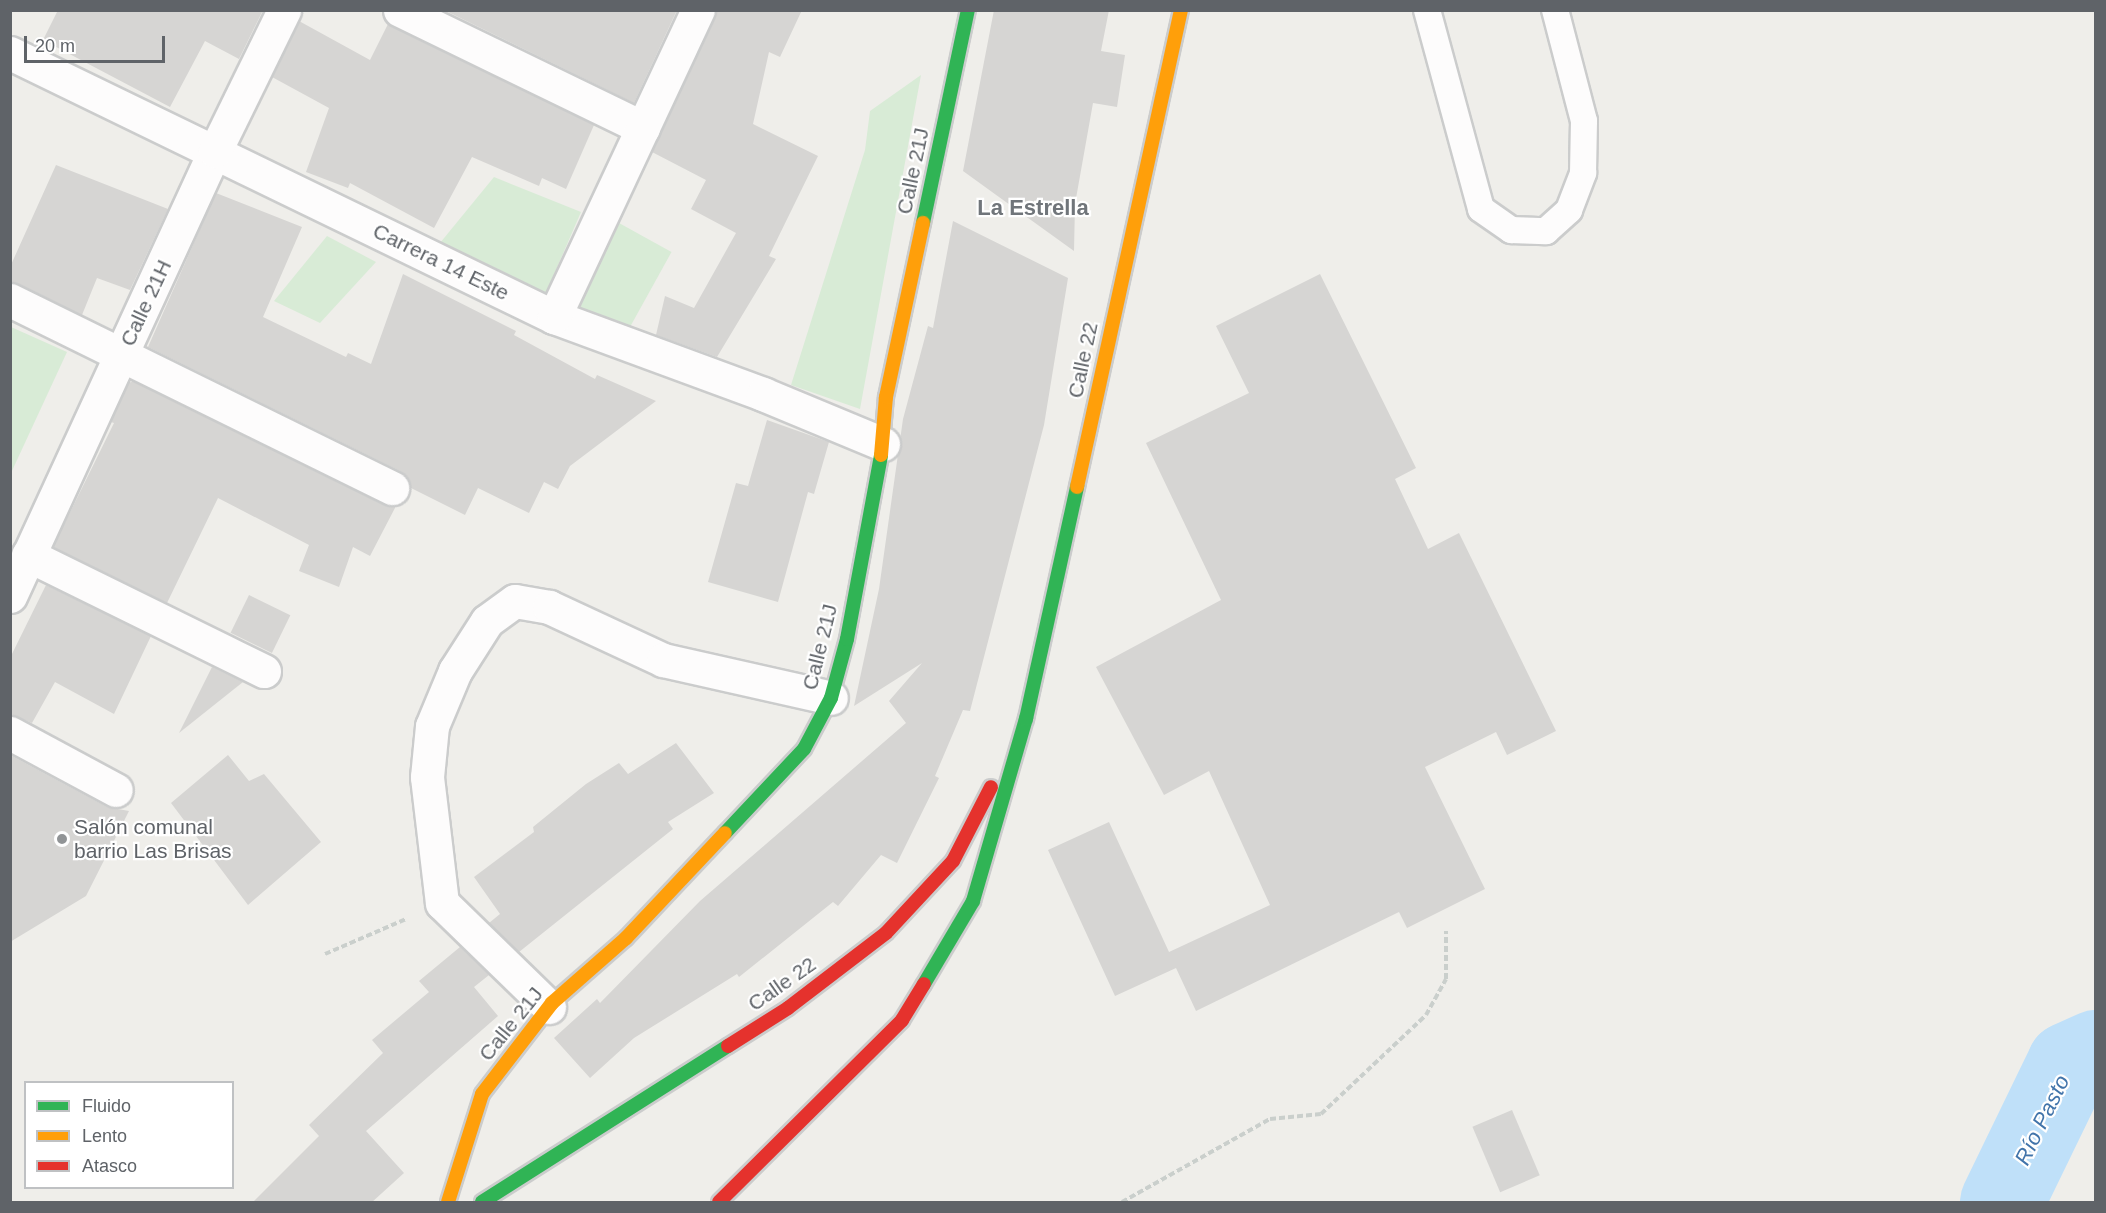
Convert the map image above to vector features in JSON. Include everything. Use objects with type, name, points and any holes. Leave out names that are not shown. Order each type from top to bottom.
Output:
[{"type":"street","name":"Calle 21H","points":[[10,596],[215,151],[284,10]]},
{"type":"street","points":[[400,10],[643,128]]},
{"type":"street","points":[[554,317],[698,10]]},
{"type":"street","name":"Calle 21J","points":[[448,1203],[482,1094],[549,1007],[626,938],[804,749],[831,698],[846,639],[883,444],[886,397],[968,10]]},
{"type":"street","name":"Calle 22","points":[[719,1203],[728,1189],[902,1020],[973,901],[1026,719],[1181,10]]},
{"type":"street","name":"Carrera 14 Este","points":[[10,53],[554,317],[763,394],[883,444]]},
{"type":"street","points":[[10,300],[123,352],[392,488]]},
{"type":"street","points":[[28,555],[264,671]]},
{"type":"street","points":[[549,1007],[442,903],[428,777],[432,726],[456,671],[487,621],[515,601],[549,607],[663,660],[831,698]]},
{"type":"street","name":"Calle 22","points":[[482,1203],[788,1008],[885,933],[953,861],[1026,719]]},
{"type":"street","points":[[10,733],[116,790]]},
{"type":"lane","points":[[1427,10],[1481,209],[1510,230],[1546,231],[1569,210],[1583,173],[1584,121],[1555,10]]},
{"type":"path","points":[[325,954],[442,903]]},
{"type":"path","points":[[1122,1203],[1270,1119],[1320,1114],[1426,1015],[1446,979],[1446,931]]},
{"type":"green space","points":[[921,75],[860,409],[791,385],[865,150],[870,111]]},
{"type":"green space","points":[[494,177],[581,212],[546,293],[440,243]]},
{"type":"green space","points":[[619,223],[671,252],[625,335],[573,306]]},
{"type":"green space","points":[[327,236],[376,262],[320,323],[274,301]]},
{"type":"green space","points":[[11,327],[67,352],[11,473]]},
{"type":"building","points":[[58,10],[263,10],[239,59],[205,41],[170,107],[43,40]]},
{"type":"building","points":[[444,10],[677,10],[634,103]]},
{"type":"building","points":[[716,10],[802,10],[780,57],[769,52],[753,124],[818,156],[769,256],[776,259],[717,357],[656,335],[665,296],[694,308],[736,233],[691,209],[706,180],[652,152]]},
{"type":"building","points":[[994,10],[1109,10],[1101,51],[1125,55],[1117,107],[1093,103],[1075,204],[1074,251],[963,171]]},
{"type":"building","points":[[299,21],[370,60],[388,24],[594,125],[566,189],[542,178],[539,186],[472,157],[434,228],[350,183],[348,188],[306,172],[329,108],[272,77]]},
{"type":"building","points":[[56,165],[168,209],[130,290],[97,278],[82,315],[10,282],[10,267]]},
{"type":"building","points":[[216,193],[302,227],[263,317],[346,357],[348,353],[371,364],[403,274],[516,331],[514,335],[595,379],[597,375],[656,401],[570,466],[558,489],[544,482],[529,513],[478,488],[465,515],[411,488],[400,471],[148,347]]},
{"type":"building","points":[[953,221],[1068,278],[1044,425],[970,711],[963,710],[935,776],[939,778],[897,863],[881,855],[838,906],[833,902],[739,977],[737,974],[634,1038],[590,1078],[554,1038],[597,999],[600,1003],[700,901],[906,723],[889,701],[922,663],[854,706],[879,589],[903,419],[928,326],[933,328]]},
{"type":"building","points":[[1320,274],[1416,468],[1395,479],[1428,549],[1459,533],[1556,731],[1507,755],[1496,732],[1425,767],[1485,889],[1407,928],[1399,912],[1196,1011],[1176,968],[1115,996],[1048,850],[1109,822],[1169,952],[1270,905],[1209,771],[1164,795],[1096,667],[1221,600],[1146,443],[1249,393],[1216,326]]},
{"type":"building","points":[[133,381],[384,505],[396,506],[370,556],[353,547],[339,587],[299,571],[309,545],[218,498],[167,603],[53,547],[114,423],[111,422],[129,383]]},
{"type":"building","points":[[767,420],[829,442],[814,494],[808,492],[778,602],[708,582],[736,483],[748,486]]},
{"type":"building","points":[[46,585],[151,636],[114,714],[55,682],[32,723],[10,714],[10,658]]},
{"type":"building","points":[[249,595],[290,615],[272,653],[231,633]]},
{"type":"building","points":[[212,667],[243,682],[179,733]]},
{"type":"building","points":[[676,743],[714,793],[668,822],[673,829],[519,952],[489,923],[500,914],[474,877],[534,832],[533,827],[586,784],[619,763],[628,774]]},
{"type":"building","name":"Salón comunal barrio Las Brisas","points":[[10,755],[107,807],[129,811],[86,896],[10,942]]},
{"type":"building","points":[[228,755],[249,781],[264,774],[321,842],[248,905],[171,803]]},
{"type":"building","points":[[460,947],[489,975],[474,987],[498,1016],[366,1131],[404,1173],[371,1203],[252,1203],[319,1136],[309,1125],[383,1053],[372,1040],[429,992],[419,981]]},
{"type":"building","points":[[1512,1110],[1540,1175],[1500,1192],[1472,1127]]},
{"type":"waterway","name":"Río Pasto","points":[[2002,1202],[2069,1064],[2096,1052]]},
{"type":"traffic: fast","points":[[923,223],[968,10]]},
{"type":"traffic: fast","points":[[725,833],[804,749],[831,698],[847,639],[881,455]]},
{"type":"traffic: fast","points":[[924,984],[973,901],[1026,719],[1077,487]]},
{"type":"traffic: fast","points":[[482,1202],[728,1046]]},
{"type":"traffic: slow","points":[[1077,487],[1181,10]]},
{"type":"traffic: slow","points":[[881,455],[886,397],[923,223]]},
{"type":"traffic: slow","points":[[448,1202],[482,1094],[552,1003],[626,938],[725,833]]},
{"type":"traffic: jam","points":[[728,1046],[788,1008],[886,933],[953,861],[991,787]]},
{"type":"traffic: jam","points":[[719,1202],[902,1020],[924,984]]},
{"type":"place","name":"Salón comunal barrio Las Brisas","points":[[62,839]]},
{"type":"district","name":"La Estrella","points":[[1033,208]]}]
